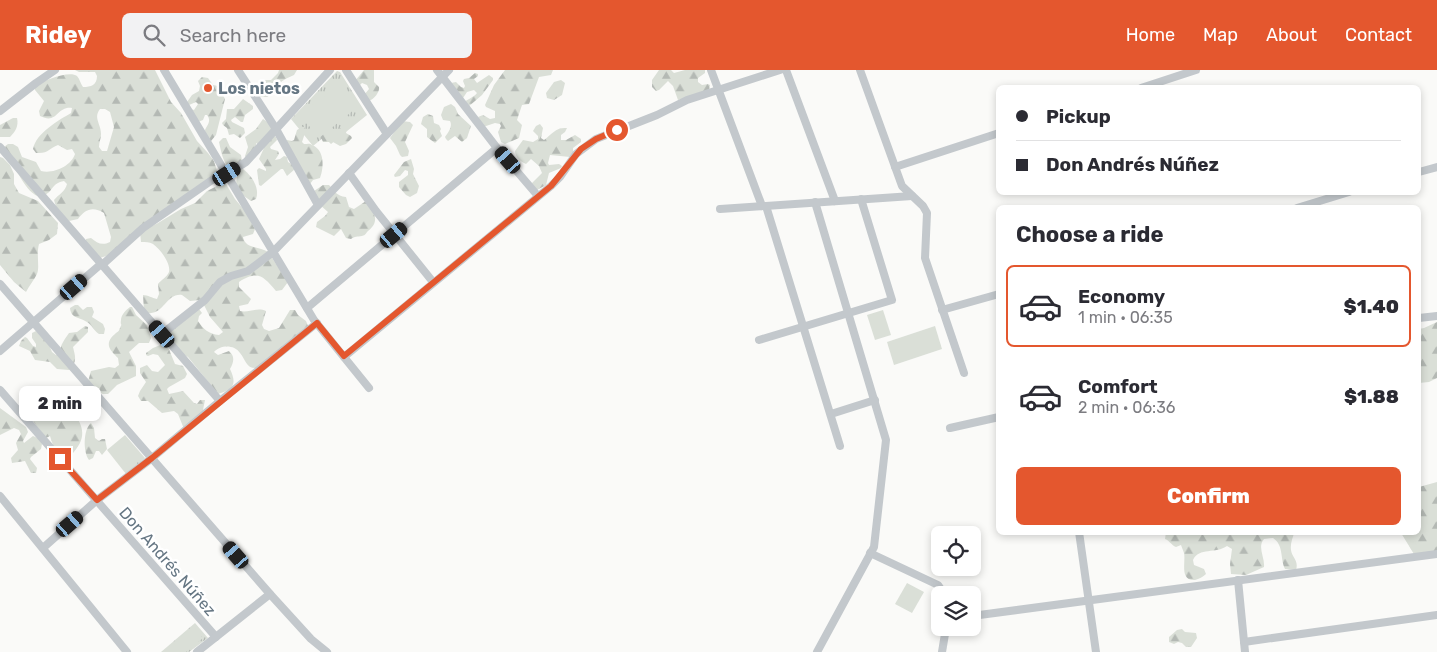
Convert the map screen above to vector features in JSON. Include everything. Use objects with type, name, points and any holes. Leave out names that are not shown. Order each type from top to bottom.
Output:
[{"type":"street","points":[[0,112],[55,70]]},
{"type":"street","points":[[164,70],[307,308],[369,388]]},
{"type":"street","points":[[0,351],[143,228],[226,173],[246,162],[330,70]]},
{"type":"street","points":[[346,70],[387,134]]},
{"type":"street","points":[[437,70],[497,148],[538,196]]},
{"type":"street","points":[[162,334],[205,300],[212,289],[220,282],[231,276],[248,271],[273,252],[450,70]]},
{"type":"street","points":[[711,70],[764,206],[804,327],[840,446]]},
{"type":"street","points":[[344,356],[560,177],[576,154],[587,144],[607,134],[657,115],[687,100],[780,70]]},
{"type":"street","points":[[786,70],[835,201]]},
{"type":"street","points":[[860,70],[904,189],[923,206],[927,213],[925,258],[964,374]]},
{"type":"street","points":[[1150,85],[1196,70]]},
{"type":"street","points":[[239,71],[276,129],[318,205]]},
{"type":"street","points":[[895,167],[996,134]]},
{"type":"street","points":[[0,148],[220,401]]},
{"type":"street","points":[[307,308],[497,148]]},
{"type":"street","points":[[1421,171],[1437,167]]},
{"type":"street","points":[[349,174],[394,235],[433,282]]},
{"type":"street","points":[[1308,205],[1339,195]]},
{"type":"street","points":[[720,209],[912,196]]},
{"type":"street","points":[[759,340],[892,300],[861,199]]},
{"type":"street","points":[[815,202],[886,440],[874,547],[817,652]]},
{"type":"street","points":[[0,284],[270,594],[310,639],[327,652]]},
{"type":"street","points":[[942,310],[996,295]]},
{"type":"street","points":[[1421,318],[1437,316]]},
{"type":"street","points":[[42,548],[97,500],[152,458],[317,323]]},
{"type":"street","name":"Don Andrés Núñez","points":[[0,390],[216,637]]},
{"type":"street","points":[[831,414],[875,400]]},
{"type":"street","points":[[950,428],[996,418]]},
{"type":"street","points":[[0,496],[127,652]]},
{"type":"street","points":[[1079,535],[1096,652]]},
{"type":"street","points":[[870,554],[939,586]]},
{"type":"street","points":[[981,615],[1437,554]]},
{"type":"street","points":[[1238,580],[1244,652]]},
{"type":"street","points":[[196,652],[270,594]]},
{"type":"street","points":[[1244,642],[1437,615]]},
{"type":"street","points":[[942,652],[945,636]]},
{"type":"green space","points":[[75,70],[155,70],[171,102],[181,113],[197,141],[214,161],[217,171],[215,177],[115,253],[100,258],[86,245],[86,239],[91,238],[102,244],[110,242],[111,237],[104,213],[93,209],[83,213],[78,219],[69,221],[57,210],[54,200],[67,184],[64,181],[60,182],[45,195],[35,195],[22,179],[4,147],[8,144],[13,144],[18,147],[22,157],[36,162],[41,171],[56,170],[70,162],[75,154],[72,149],[67,150],[58,145],[46,152],[36,153],[33,149],[43,132],[71,113],[72,108],[67,108],[50,118],[40,116],[39,111],[44,101],[35,90],[35,85],[68,74],[77,76],[83,87],[91,86],[96,82],[97,76],[95,72],[79,72]],"holes":[[[100,109],[110,112],[114,127],[107,151],[102,151],[99,147],[101,130],[97,115]]]},
{"type":"green space","points":[[279,70],[297,70],[294,75],[276,86],[268,97],[260,97],[263,89],[261,80],[271,80]]},
{"type":"green space","points":[[364,70],[374,70],[374,82],[379,87],[379,91],[369,101],[364,95],[369,89],[367,85],[362,83],[360,85],[355,81]]},
{"type":"green space","points":[[505,70],[553,70],[551,75],[539,77],[529,104],[522,105],[517,120],[522,125],[519,138],[505,144],[501,142],[498,132],[500,124],[495,123],[483,127],[478,117],[483,115],[490,119],[495,118],[495,111],[485,105],[494,85]]},
{"type":"green space","points":[[659,70],[671,70],[674,73],[685,70],[705,70],[705,73],[698,78],[698,82],[702,85],[710,85],[709,91],[678,100],[673,86],[668,81],[656,91],[652,87],[652,80]]},
{"type":"green space","points":[[337,71],[340,72],[367,115],[331,144],[324,137],[313,146],[291,119]]},
{"type":"green space","points":[[475,73],[478,74],[474,79],[477,83],[489,75],[493,80],[482,95],[468,107],[464,102],[477,93],[474,90],[467,92],[463,98],[451,83],[456,82],[464,88],[464,79],[469,78]]},
{"type":"green space","points":[[202,77],[208,78],[213,85],[218,86],[225,99],[216,135],[211,141],[206,141],[205,130],[209,123],[207,115],[198,122],[191,109],[194,110],[198,104],[196,102],[189,105],[187,102],[192,95],[199,91],[198,81]]},
{"type":"green space","points":[[561,80],[565,83],[562,95],[554,100],[547,98],[546,93],[554,82]]},
{"type":"green space","points":[[337,86],[355,109],[319,138],[300,115]]},
{"type":"green space","points":[[243,99],[253,106],[253,109],[245,115],[243,122],[235,117],[231,120],[244,128],[245,133],[240,138],[234,134],[229,135],[227,128],[222,123],[226,119],[227,109],[234,109]]},
{"type":"green space","points":[[451,104],[455,107],[458,114],[471,126],[467,138],[462,142],[455,136],[448,141],[445,137],[451,123],[450,121],[443,120],[441,115],[444,107]]},
{"type":"green space","points":[[428,114],[433,116],[434,123],[439,125],[441,129],[442,136],[435,143],[427,137],[427,129],[421,124],[423,117]]},
{"type":"green space","points":[[13,118],[17,118],[17,126],[13,133],[10,137],[0,137],[0,125]]},
{"type":"green space","points":[[263,119],[272,125],[272,135],[277,140],[270,147],[278,151],[279,154],[275,160],[284,156],[287,157],[288,162],[295,169],[287,176],[283,169],[281,169],[261,186],[259,185],[257,170],[259,168],[266,171],[259,159],[264,148],[256,143],[256,147],[246,158],[248,147],[245,137],[256,129]]},
{"type":"green space","points":[[402,121],[410,122],[413,125],[405,142],[409,151],[408,156],[402,157],[390,138]]},
{"type":"green space","points":[[540,124],[543,128],[541,138],[544,140],[557,130],[567,128],[561,135],[561,140],[566,140],[575,135],[581,139],[581,142],[573,148],[573,153],[570,157],[550,155],[549,165],[559,164],[562,166],[549,173],[546,185],[537,190],[531,184],[542,173],[539,166],[531,159],[526,164],[522,162],[517,157],[515,151],[523,140],[533,142],[538,139],[538,136],[533,131]]},
{"type":"green space","points":[[344,125],[347,128],[346,133],[352,138],[346,144],[340,146],[333,142],[323,142],[320,135],[327,131],[334,134]]},
{"type":"green space","points":[[302,127],[306,130],[302,142],[316,147],[322,160],[320,178],[313,180],[310,184],[285,142],[287,140],[294,140],[297,130]]},
{"type":"green space","points":[[226,138],[230,147],[241,155],[242,161],[230,169],[224,160],[219,142]]},
{"type":"green space","points":[[0,157],[10,165],[14,174],[14,184],[19,193],[38,201],[58,223],[57,234],[39,244],[37,274],[26,292],[14,282],[0,265]]},
{"type":"green space","points":[[411,159],[414,169],[413,174],[419,186],[417,193],[410,197],[399,187],[399,182],[408,175],[408,171],[405,170],[400,176],[395,177],[394,175],[404,162]]},
{"type":"green space","points":[[243,169],[252,179],[257,191],[256,199],[251,201],[241,194],[236,184],[238,171]]},
{"type":"green space","points":[[221,184],[226,184],[255,229],[253,234],[243,237],[246,244],[268,252],[288,282],[282,290],[276,291],[260,276],[251,276],[239,282],[239,287],[251,299],[248,304],[239,306],[240,311],[266,311],[262,325],[264,329],[269,331],[279,328],[290,310],[295,310],[306,321],[308,326],[257,368],[248,366],[240,353],[234,348],[227,346],[214,352],[218,355],[229,351],[233,359],[230,369],[233,385],[228,390],[218,394],[188,357],[179,352],[168,337],[170,332],[199,309],[202,313],[198,321],[204,329],[219,335],[223,332],[210,317],[200,300],[190,301],[182,295],[172,297],[158,311],[148,313],[144,311],[143,295],[157,299],[159,294],[158,284],[168,274],[169,268],[162,253],[156,246],[141,242],[140,232],[195,203],[207,191]]},
{"type":"green space","points":[[323,185],[329,185],[338,194],[346,197],[349,207],[354,209],[366,201],[374,213],[375,220],[365,235],[351,239],[346,238],[341,229],[334,236],[316,227],[317,222],[328,212],[320,205],[314,191]]},
{"type":"green space","points":[[78,305],[83,310],[87,307],[92,307],[94,312],[92,317],[103,324],[104,334],[99,334],[89,323],[72,314],[70,308]]},
{"type":"green space","points":[[130,307],[147,325],[151,338],[149,343],[139,343],[129,352],[136,366],[136,376],[117,385],[108,394],[96,391],[87,396],[82,395],[82,390],[87,385],[91,371],[109,367],[115,368],[119,365],[118,358],[109,347],[109,341],[119,331],[122,316]]},
{"type":"green space","points":[[883,310],[891,335],[875,340],[867,315]]},
{"type":"green space","points":[[1437,322],[1437,378],[1429,382],[1421,383],[1421,329]]},
{"type":"green space","points":[[85,326],[88,327],[88,332],[73,347],[75,362],[69,370],[57,369],[50,362],[35,360],[30,351],[19,346],[25,337],[36,347],[32,333],[36,331],[48,342],[52,352],[56,355],[60,352],[62,344],[69,333],[77,332]]},
{"type":"green space","points":[[935,326],[942,349],[894,365],[887,342]]},
{"type":"green space","points":[[163,344],[168,347],[175,364],[183,366],[187,374],[185,378],[167,389],[169,394],[183,391],[197,404],[200,400],[205,400],[202,415],[184,429],[178,414],[174,411],[162,413],[148,401],[141,401],[138,396],[146,382],[140,373],[140,368],[147,365],[152,371],[158,372],[165,365],[158,355],[148,356],[146,353]]},
{"type":"green space","points":[[56,391],[63,406],[60,413],[62,418],[66,419],[68,415],[74,413],[79,420],[82,433],[80,444],[66,461],[53,445],[50,436],[46,438],[32,420],[31,415],[38,404],[48,401]]},
{"type":"green space","points":[[0,408],[26,427],[28,432],[23,441],[24,443],[33,436],[40,439],[41,449],[30,459],[37,468],[36,473],[31,473],[25,461],[12,463],[11,458],[18,450],[16,443],[21,434],[19,430],[14,428],[0,435]]},
{"type":"green space","points":[[91,423],[94,428],[95,438],[99,441],[105,439],[107,449],[102,455],[99,451],[96,451],[93,458],[89,460],[85,441],[86,431]]},
{"type":"green space","points":[[125,435],[145,458],[126,474],[107,450]]},
{"type":"green space","points":[[125,437],[142,458],[130,468],[113,447]]},
{"type":"green space","points":[[1437,482],[1437,551],[1414,554],[1402,535],[1421,535],[1421,486]]},
{"type":"green space","points":[[1166,535],[1293,535],[1291,547],[1297,564],[1296,570],[1285,569],[1279,544],[1273,538],[1264,539],[1261,545],[1264,567],[1246,575],[1231,574],[1232,549],[1227,546],[1218,550],[1199,553],[1193,560],[1194,565],[1204,569],[1206,574],[1196,580],[1190,579],[1185,574],[1184,553],[1181,545],[1176,547],[1165,539]]},
{"type":"green space","points":[[907,583],[924,592],[912,613],[895,604]]},
{"type":"green space","points":[[195,623],[208,638],[189,652],[161,652]]},
{"type":"green space","points":[[193,626],[203,638],[186,652],[181,652],[173,643]]},
{"type":"green space","points":[[1182,629],[1185,632],[1196,633],[1197,638],[1191,647],[1186,647],[1178,642],[1174,644],[1169,642],[1169,637],[1177,630]]},
{"type":"place","name":"Los nietos","points":[[208,88]]},
{"type":"route","points":[[60,459],[97,500],[152,458],[317,323],[344,356],[551,186],[560,177],[576,154],[587,144],[617,130]]}]
